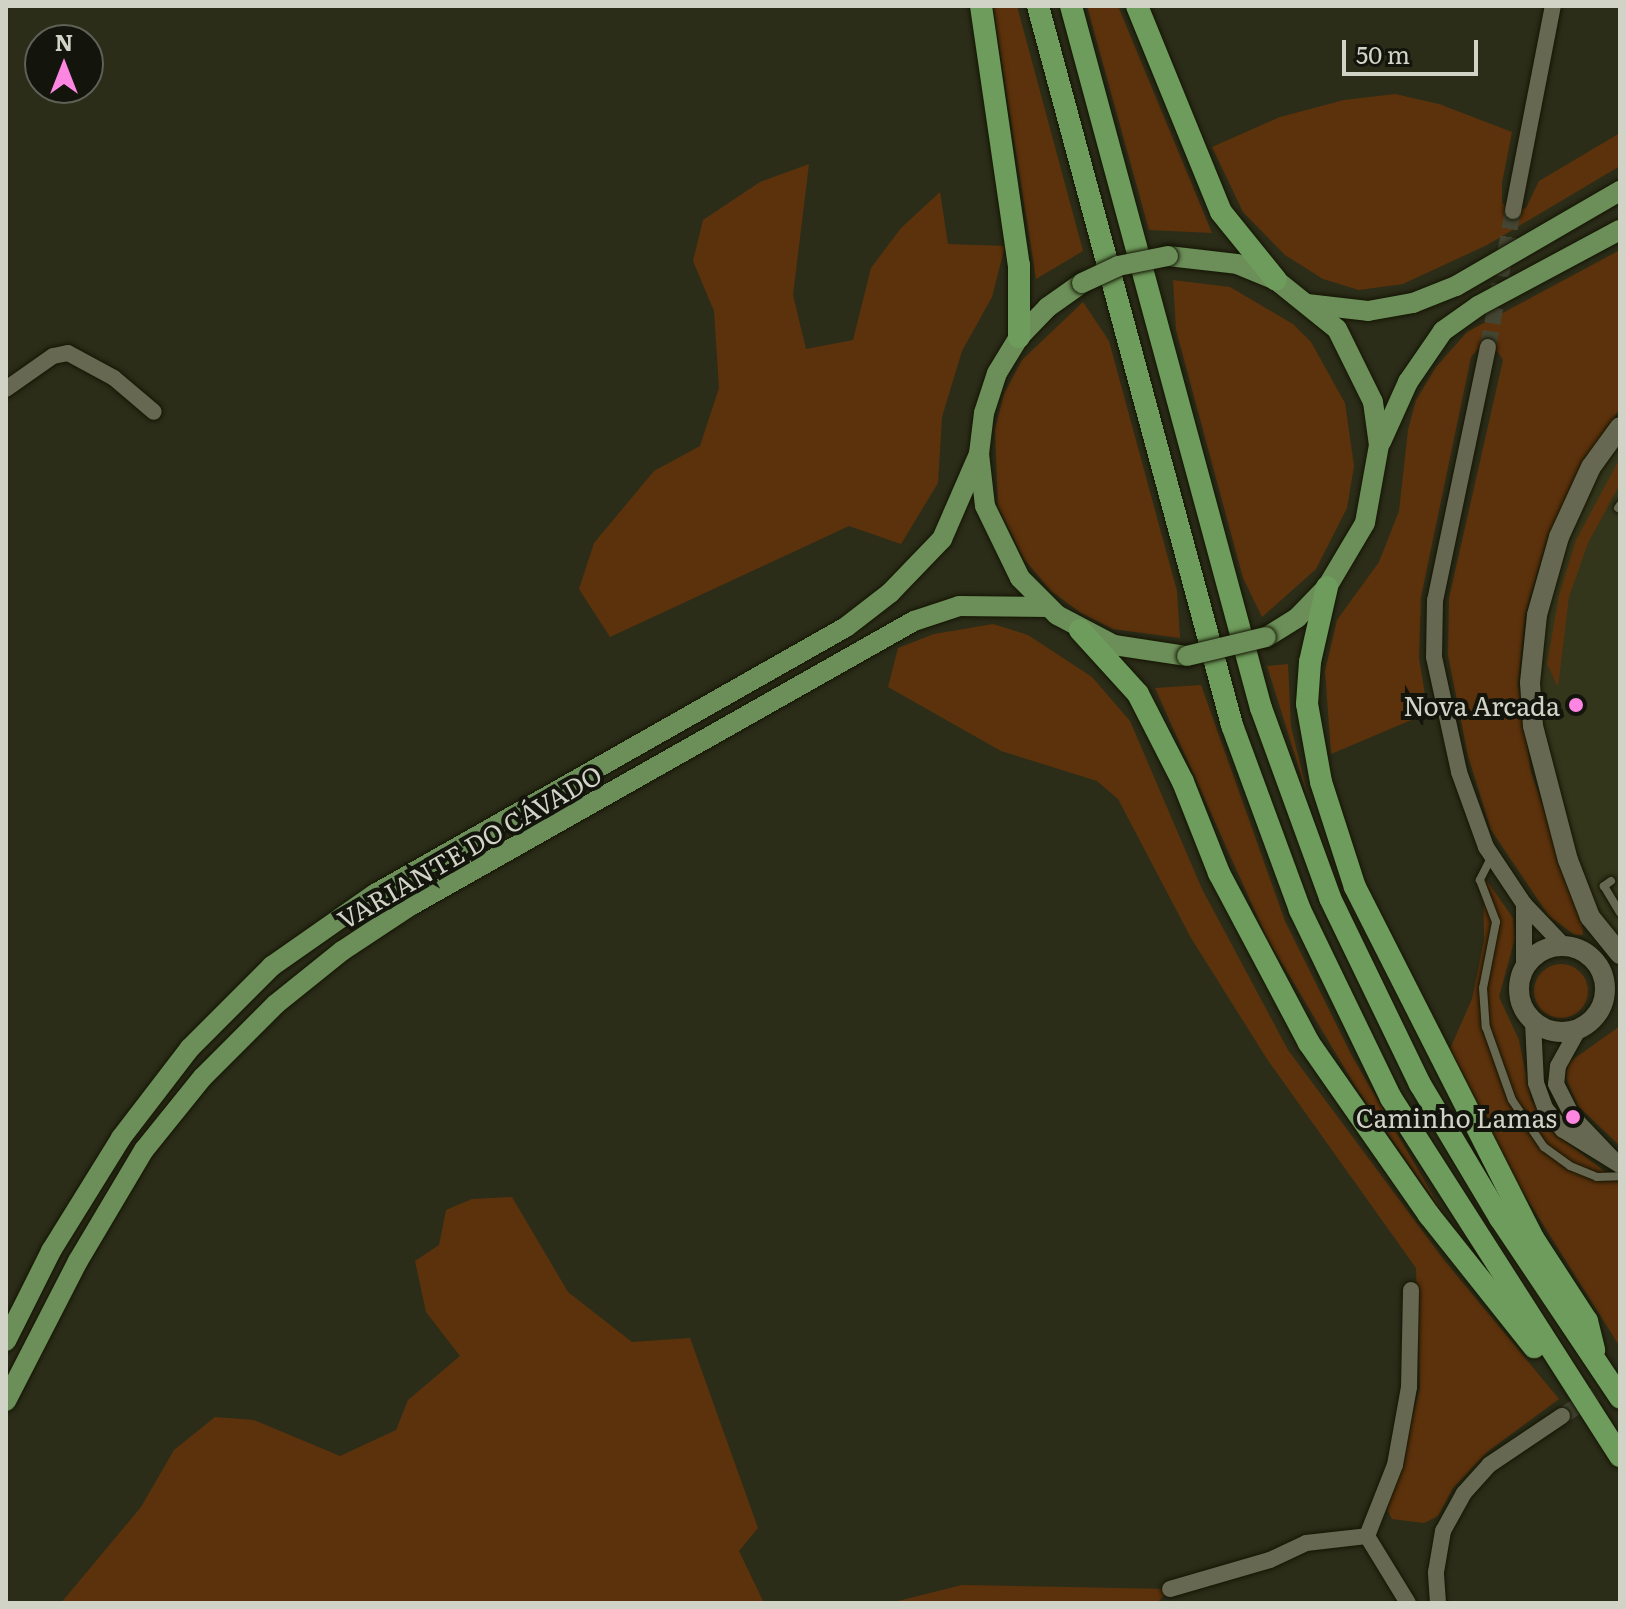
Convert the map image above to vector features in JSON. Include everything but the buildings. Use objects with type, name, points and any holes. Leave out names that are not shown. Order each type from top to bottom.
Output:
[{"type":"highway","points":[[981,6],[1019,265],[1019,337]]},
{"type":"highway","points":[[1038,6],[1232,725],[1300,910],[1391,1098],[1620,1456]]},
{"type":"highway","points":[[1071,6],[1261,708],[1330,898],[1420,1084],[1500,1218],[1620,1397]]},
{"type":"highway","points":[[1137,6],[1221,212],[1276,280]]},
{"type":"highway","points":[[1327,587],[1310,662],[1307,704],[1321,782],[1355,887],[1533,1238],[1587,1321],[1597,1363]]},
{"type":"highway","points":[[1080,630],[1138,694],[1183,782],[1219,873],[1309,1043],[1396,1171],[1523,1338],[1564,1372]]},
{"type":"main road","points":[[1307,304],[1368,311],[1413,303],[1456,286],[1620,191]]},
{"type":"main road","points":[[1379,445],[1373,402],[1357,361],[1337,329],[1276,280],[1237,264],[1168,256],[1118,266],[1082,283],[1048,307],[1019,337],[997,373],[984,413],[979,454],[993,532],[1020,578],[1048,607],[1080,630],[1149,654],[1187,656],[1266,637],[1297,618],[1327,587],[1365,523],[1379,445],[1408,382],[1443,331],[1478,306],[1620,230]]},
{"type":"main road","name":"VARIANTE DO CÁVADO","points":[[6,1341],[51,1251],[121,1138],[190,1048],[272,966],[375,894],[846,627],[890,593],[942,539],[979,454]]},
{"type":"main road","name":"VARIANTE DO CÁVADO","points":[[6,1401],[78,1261],[144,1150],[203,1077],[276,1004],[342,951],[410,906],[914,621],[959,606],[1048,607]]},
{"type":"street","points":[[1513,211],[1553,6]]},
{"type":"street","points":[[1488,347],[1435,600],[1434,657],[1459,772],[1492,856],[1524,904],[1564,946],[1589,955],[1620,989]]},
{"type":"street","points":[[6,389],[53,356],[68,353],[114,378],[154,412]]},
{"type":"street","points":[[1589,955],[1590,917],[1539,755],[1530,673],[1537,615],[1559,537],[1591,467],[1620,427]]},
{"type":"street","points":[[1524,904],[1524,968],[1519,996],[1533,1022],[1536,1083],[1545,1108],[1563,1130],[1616,1162]]},
{"type":"street","points":[[1590,917],[1620,954]]},
{"type":"street","points":[[1524,968],[1536,955],[1564,946]]},
{"type":"street","points":[[1597,1016],[1606,988],[1603,973]]},
{"type":"street","points":[[1616,1162],[1573,1117],[1556,1084],[1558,1066],[1578,1030],[1597,1016],[1620,1012]]},
{"type":"street","points":[[1533,1022],[1562,1033],[1578,1030]]},
{"type":"street","points":[[1367,1536],[1395,1465],[1409,1387],[1411,1290]]},
{"type":"street","points":[[1438,1603],[1436,1572],[1443,1531],[1464,1493],[1489,1465],[1562,1416]]},
{"type":"street","points":[[1170,1589],[1270,1560],[1306,1543],[1367,1536]]},
{"type":"street","points":[[1367,1536],[1408,1603]]},
{"type":"lane","points":[[1492,856],[1480,880],[1496,922],[1483,988],[1486,1027],[1512,1100],[1544,1147],[1570,1166],[1597,1177],[1620,1176]]},
{"type":"lane","points":[[1611,881],[1604,886],[1620,913]]},
{"type":"shaded area","points":[[993,6],[1017,6],[1083,251],[1036,279]]},
{"type":"shaded area","points":[[1087,6],[1118,6],[1212,233],[1149,230]]},
{"type":"shaded area","points":[[1395,94],[1439,104],[1512,132],[1502,183],[1502,203],[1513,211],[1526,208],[1539,181],[1620,133],[1620,166],[1487,245],[1403,284],[1359,290],[1323,279],[1285,255],[1243,212],[1212,147],[1280,117],[1344,100]]},
{"type":"shaded area","points":[[809,164],[793,295],[806,349],[853,340],[871,268],[901,228],[940,192],[948,244],[1005,246],[992,297],[962,351],[942,417],[938,483],[901,544],[849,526],[610,637],[579,589],[594,543],[654,471],[700,446],[719,388],[714,311],[693,261],[703,220],[760,182]]},
{"type":"shaded area","points":[[1620,250],[1620,407],[1548,536],[1525,615],[1518,684],[1531,772],[1581,915],[1583,935],[1575,935],[1549,916],[1491,830],[1468,756],[1448,655],[1449,598],[1503,360],[1497,351],[1478,349],[1471,357],[1421,597],[1419,658],[1428,713],[1331,754],[1325,671],[1337,620],[1379,562],[1399,511],[1408,430],[1416,400],[1436,367],[1467,332]]},
{"type":"shaded area","points":[[1173,280],[1230,287],[1293,324],[1311,342],[1345,403],[1354,466],[1347,508],[1316,569],[1262,617],[1243,578],[1176,330]]},
{"type":"shaded area","points":[[1083,302],[1109,341],[1177,591],[1180,638],[1113,629],[1081,613],[1051,591],[1024,559],[998,507],[995,429],[1004,394],[1022,360]]},
{"type":"shaded area","name":"Nova Arcada","points":[[1620,427],[1620,954],[1568,860],[1530,683],[1559,537]]},
{"type":"shaded area","points":[[1620,458],[1620,484],[1588,543],[1569,597],[1558,687],[1547,664],[1559,595],[1576,540]]},
{"type":"shaded area","points":[[993,624],[1028,635],[1092,677],[1130,721],[1202,889],[1288,1050],[1444,1260],[1559,1399],[1487,1452],[1453,1488],[1438,1516],[1424,1523],[1392,1519],[1387,1510],[1420,1388],[1416,1268],[1267,1059],[1191,938],[1118,799],[1097,781],[1001,751],[888,687],[898,648],[934,634]]},
{"type":"shaded area","points":[[1288,664],[1291,726],[1308,797],[1267,666]]},
{"type":"shaded area","points":[[1201,685],[1285,921],[1352,1056],[1445,1216],[1357,1089],[1267,938],[1155,688]]},
{"type":"shaded area","points":[[1483,875],[1513,918],[1515,938],[1499,997],[1519,1040],[1531,1100],[1558,1136],[1620,1183],[1620,1347],[1520,1188],[1450,1049],[1472,999],[1484,940]]},
{"type":"shaded area","points":[[1561,964],[1580,972],[1588,991],[1580,1010],[1561,1018],[1542,1010],[1534,991],[1542,972]]},
{"type":"shaded area","points":[[1620,1026],[1620,1146],[1578,1106],[1566,1078],[1568,1063]]},
{"type":"shaded area","points":[[512,1197],[568,1292],[632,1342],[690,1338],[758,1528],[739,1551],[764,1603],[61,1603],[141,1507],[174,1450],[215,1417],[254,1420],[340,1456],[396,1430],[408,1400],[460,1356],[426,1312],[415,1261],[439,1245],[446,1210],[472,1199]]},
{"type":"shaded area","points":[[962,1585],[1170,1589],[1157,1603],[890,1603]]},
{"type":"tunnel","points":[[1488,347],[1513,211]]},
{"type":"tunnel","points":[[1562,1416],[1619,1379]]},
{"type":"place","name":"Nova Arcada","points":[[1576,705]]},
{"type":"place","name":"Caminho Lamas","points":[[1573,1117]]}]
